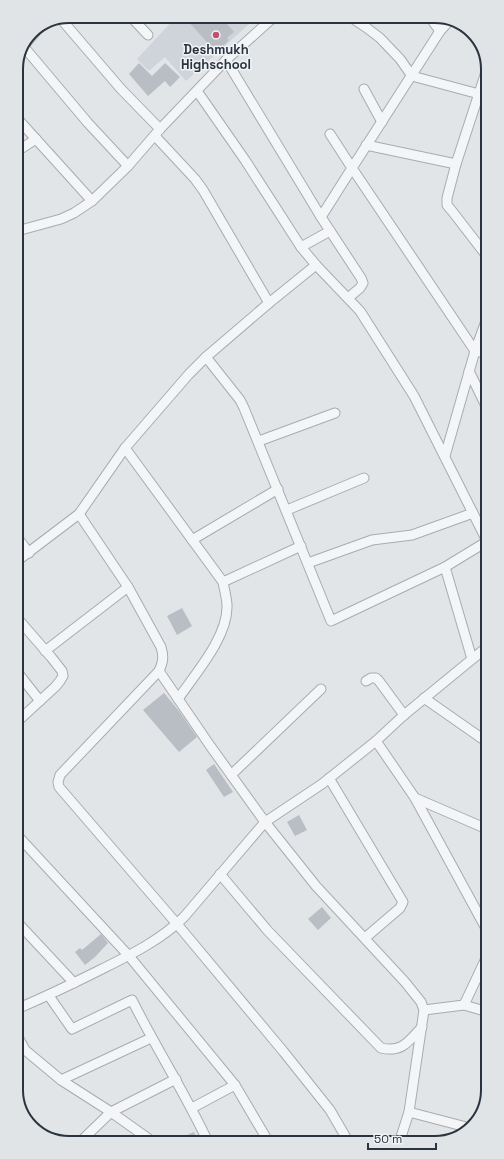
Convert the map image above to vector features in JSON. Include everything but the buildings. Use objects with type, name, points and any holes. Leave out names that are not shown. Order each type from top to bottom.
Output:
[{"type":"street","points":[[65,23],[158,132],[195,179],[203,190],[269,304]]},
{"type":"street","points":[[137,23],[148,35]]},
{"type":"street","points":[[23,229],[60,219],[74,213],[92,201],[128,166],[226,60],[267,23]]},
{"type":"street","points":[[360,23],[380,38],[400,59],[412,76],[479,94]]},
{"type":"street","points":[[434,23],[440,31]]},
{"type":"street","points":[[321,217],[366,145],[440,31],[446,24]]},
{"type":"street","points":[[27,52],[88,123],[128,166]]},
{"type":"street","points":[[226,60],[321,217],[361,278],[363,283],[360,288],[348,298]]},
{"type":"street","points":[[481,88],[456,164],[447,198],[448,205],[481,248]]},
{"type":"street","points":[[364,89],[382,122]]},
{"type":"street","points":[[197,91],[245,160],[301,248],[360,311],[414,396],[481,529]]},
{"type":"street","points":[[23,125],[92,201]]},
{"type":"street","points":[[330,134],[475,351],[481,353]]},
{"type":"street","points":[[23,147],[36,139]]},
{"type":"street","points":[[366,145],[456,164]]},
{"type":"street","points":[[301,248],[330,231]]},
{"type":"street","points":[[23,557],[79,514],[124,448],[189,374],[206,357],[316,265]]},
{"type":"street","points":[[445,456],[481,335]]},
{"type":"street","points":[[206,357],[240,400],[259,441],[331,621],[445,567],[481,545]]},
{"type":"street","points":[[469,371],[481,396]]},
{"type":"street","points":[[259,441],[335,412]]},
{"type":"street","points":[[124,448],[223,582],[228,605],[227,613],[215,646],[178,699]]},
{"type":"street","points":[[287,510],[364,478]]},
{"type":"street","points":[[192,540],[278,489]]},
{"type":"street","points":[[308,564],[372,540],[412,535],[473,513]]},
{"type":"street","points":[[79,514],[128,587],[164,654],[159,671],[60,776],[58,782],[60,788],[177,924],[325,1104],[345,1136]]},
{"type":"street","points":[[23,546],[29,553]]},
{"type":"street","points":[[223,582],[301,546]]},
{"type":"street","points":[[445,567],[472,659]]},
{"type":"street","points":[[45,651],[128,587]]},
{"type":"street","points":[[23,625],[62,671],[63,676],[60,681],[23,716]]},
{"type":"street","points":[[23,1006],[49,996],[129,956],[171,929],[177,924],[265,822],[329,778],[376,741],[424,698],[481,652]]},
{"type":"street","points":[[159,671],[265,822],[316,886],[405,982],[420,1002],[424,1010],[422,1027],[408,1112],[401,1136]]},
{"type":"street","points":[[366,681],[371,678],[376,678],[379,680],[404,715]]},
{"type":"street","points":[[23,679],[40,701]]},
{"type":"street","points":[[231,775],[321,689]]},
{"type":"street","points":[[424,698],[481,736]]},
{"type":"street","points":[[376,741],[415,798],[481,919]]},
{"type":"street","points":[[329,778],[403,902],[400,908],[365,938]]},
{"type":"street","points":[[415,798],[481,826]]},
{"type":"street","points":[[23,841],[129,956],[235,1085],[265,1136]]},
{"type":"street","points":[[220,874],[268,931],[381,1048],[393,1050],[403,1047],[422,1027]]},
{"type":"street","points":[[23,928],[74,983]]},
{"type":"street","points":[[464,1005],[481,969]]},
{"type":"street","points":[[49,996],[72,1029],[132,1000],[151,1038],[192,1108],[205,1136]]},
{"type":"street","points":[[424,1010],[464,1005],[481,1010]]},
{"type":"street","points":[[61,1080],[151,1038]]},
{"type":"street","points":[[23,1046],[25,1050],[61,1080],[111,1112],[145,1136]]},
{"type":"street","points":[[86,1136],[111,1112],[176,1079]]},
{"type":"street","points":[[192,1108],[235,1085]]},
{"type":"street","points":[[408,1112],[464,1126]]},
{"type":"shaded area","points":[[170,23],[250,23],[186,81],[165,57],[149,71],[137,59]]},
{"type":"place","name":"Deshmukh Highschool","points":[[216,35]]}]
